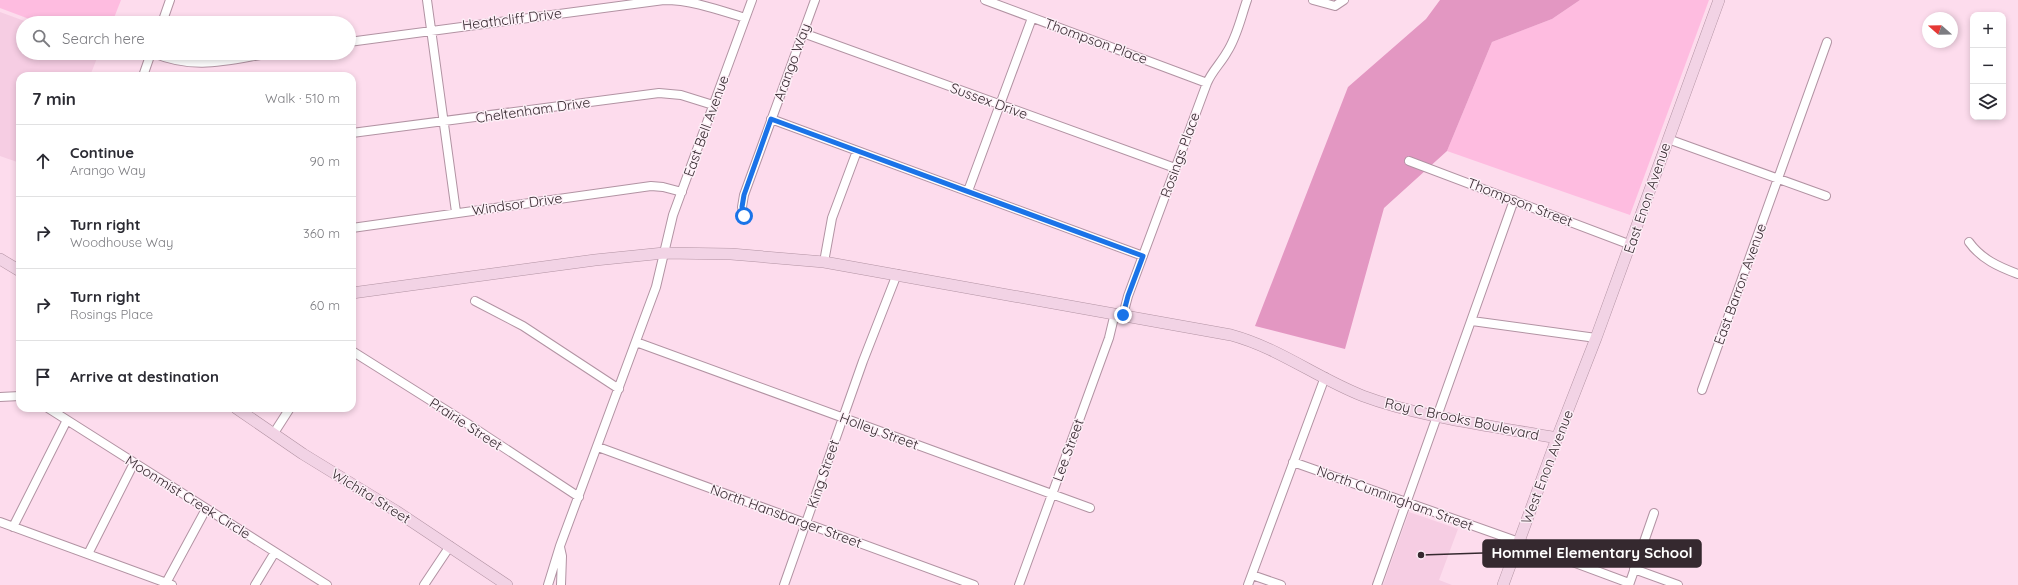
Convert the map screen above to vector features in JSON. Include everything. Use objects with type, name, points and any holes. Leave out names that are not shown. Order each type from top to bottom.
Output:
[{"type":"street","points":[[164,16],[170,0]]},
{"type":"street","points":[[427,0],[456,212]]},
{"type":"street","name":"Heathcliff Drive","points":[[356,41],[664,0],[679,0],[708,6],[745,18]]},
{"type":"street","name":"East Bell Avenue","points":[[548,585],[560,546],[580,497],[656,287],[670,227],[752,0]]},
{"type":"street","name":"Arango Way","points":[[744,216],[742,207],[744,195],[815,0]]},
{"type":"street","name":"Thompson Place","points":[[984,0],[1207,83]]},
{"type":"street","name":"Rosings Place","points":[[1119,314],[1128,296],[1207,83],[1215,67],[1231,46],[1247,0]]},
{"type":"street","points":[[1313,0],[1329,6],[1342,2]]},
{"type":"street","name":"East Enon Avenue","points":[[1574,395],[1631,244],[1719,0]]},
{"type":"street","points":[[968,192],[1032,18]]},
{"type":"street","name":"Sussex Drive","points":[[803,33],[1175,168]]},
{"type":"street","name":"East Barron Avenue","points":[[1702,390],[1827,42]]},
{"type":"street","points":[[145,72],[149,60]]},
{"type":"street","points":[[172,60],[181,63],[202,64],[227,60]]},
{"type":"street","name":"Cheltenham Drive","points":[[356,133],[659,93],[681,95],[714,105]]},
{"type":"street","points":[[771,119],[1143,256]]},
{"type":"street","points":[[1668,139],[1826,196]]},
{"type":"street","points":[[824,262],[834,213],[857,151]]},
{"type":"street","name":"Thompson Street","points":[[1409,161],[1631,244]]},
{"type":"street","name":"Windsor Drive","points":[[356,227],[456,212],[651,186],[682,192]]},
{"type":"street","points":[[1377,585],[1436,415],[1472,321],[1514,200]]},
{"type":"street","points":[[1969,242],[1976,251],[1986,259],[2018,274]]},
{"type":"street","name":"Roy C Brooks Boulevard","points":[[356,292],[595,260],[664,253],[731,254],[824,262],[1119,314],[1252,340],[1342,387],[1384,404],[1557,438]]},
{"type":"street","points":[[0,259],[16,269]]},
{"type":"street","name":"King Street","points":[[784,585],[863,361],[897,274]]},
{"type":"street","points":[[475,301],[523,326],[619,389]]},
{"type":"street","name":"Lee Street","points":[[1019,585],[1119,314]]},
{"type":"street","points":[[1472,321],[1596,338]]},
{"type":"street","name":"Holley Street","points":[[636,342],[1090,508]]},
{"type":"street","name":"Prairie Street","points":[[356,354],[580,497]]},
{"type":"street","points":[[1248,585],[1325,377]]},
{"type":"street","name":"West Enon Avenue","points":[[1503,585],[1574,395]]},
{"type":"street","points":[[0,397],[16,396]]},
{"type":"street","name":"Moonmist Creek Circle","points":[[54,412],[327,585]]},
{"type":"street","name":"Wichita Street","points":[[242,412],[450,546],[507,585]]},
{"type":"street","points":[[274,433],[287,412]]},
{"type":"street","points":[[13,527],[67,420]]},
{"type":"street","name":"North Hansbarger Street","points":[[598,447],[974,585]]},
{"type":"street","points":[[88,554],[134,462]]},
{"type":"street","name":"North Cunningham Street","points":[[1294,462],[1519,542],[1629,584]]},
{"type":"street","points":[[0,522],[169,584],[206,509]]},
{"type":"street","points":[[1629,584],[1654,513]]},
{"type":"street","points":[[424,585],[450,546]]},
{"type":"street","points":[[560,546],[562,556],[561,585]]},
{"type":"street","points":[[256,585],[275,552]]},
{"type":"street","points":[[1634,569],[1678,585]]},
{"type":"street","points":[[1252,575],[1281,585]]},
{"type":"shaded area","points":[[0,0],[121,0],[115,16],[21,16],[0,8]]},
{"type":"shaded area","points":[[1440,0],[1580,0],[1552,19],[1492,42],[1447,151],[1384,208],[1345,349],[1255,326],[1348,87],[1426,19]]},
{"type":"shaded area","points":[[1580,0],[1709,0],[1630,215],[1447,151],[1492,42],[1552,19]]},
{"type":"shaded area","points":[[0,12],[16,18],[16,60],[96,60],[92,72],[16,72],[16,162],[0,156]]},
{"type":"shaded area","points":[[1409,512],[1458,529],[1439,580],[1452,585],[1383,585]]},
{"type":"place","name":"Hommel Elementary School","points":[[1421,555]]},
{"type":"route","points":[[744,216],[742,201],[771,119],[1143,256],[1128,296],[1123,315]]}]
